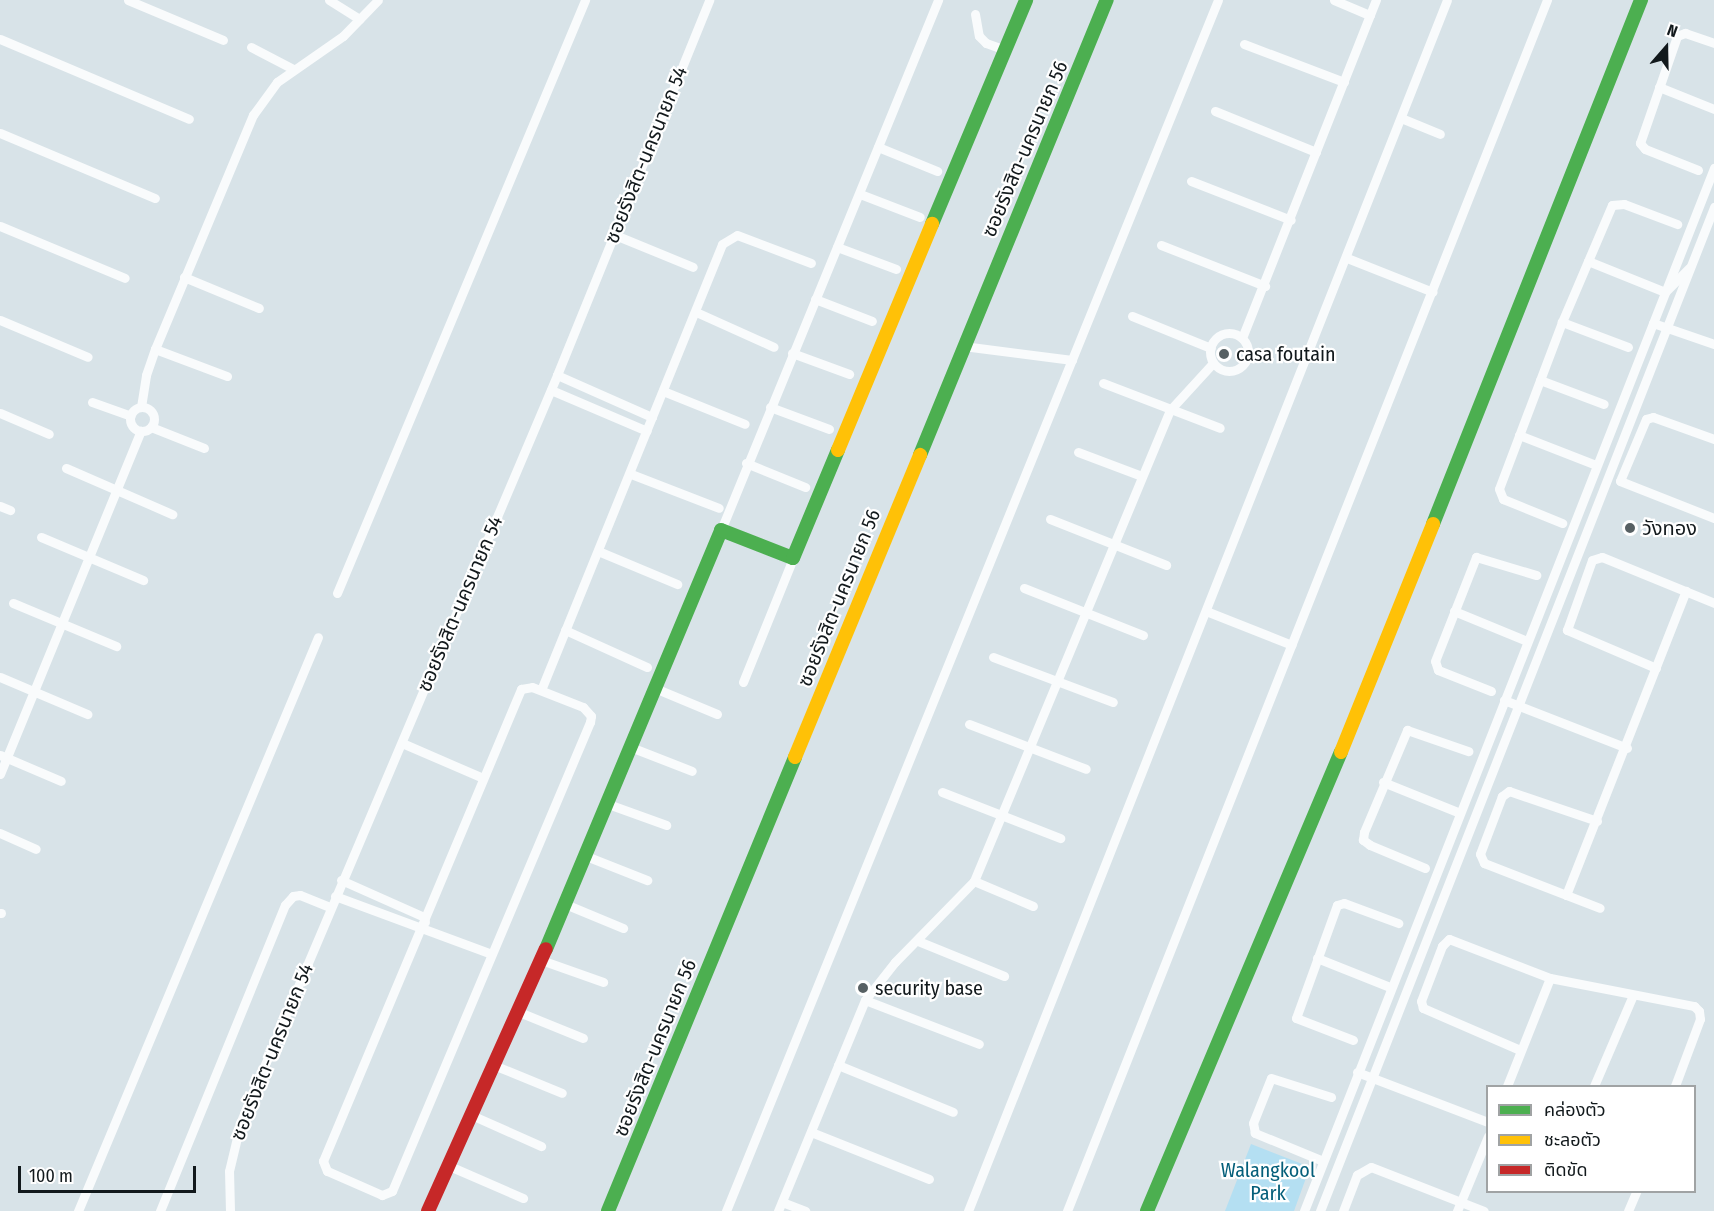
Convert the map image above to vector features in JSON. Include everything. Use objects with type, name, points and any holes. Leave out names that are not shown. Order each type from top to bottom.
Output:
[{"type":"street","points":[[128,0],[223,40]]},
{"type":"street","points":[[329,0],[360,19]]},
{"type":"street","points":[[131,416],[141,407],[146,375],[155,349],[249,122],[268,92],[293,69],[332,45],[378,0]]},
{"type":"street","points":[[337,593],[585,0]]},
{"type":"street","name":"ซอยรังสิต-นครนายก 54","points":[[230,1211],[230,1171],[242,1121],[341,880],[558,375],[709,0]]},
{"type":"street","points":[[428,1211],[469,1114],[496,1066],[633,748],[746,464],[860,194],[938,0]]},
{"type":"street","points":[[744,682],[1026,0]]},
{"type":"street","name":"ซอยรังสิต-นครนายก 56","points":[[608,1211],[1107,0]]},
{"type":"street","points":[[726,1211],[1218,0]]},
{"type":"street","points":[[1334,0],[1370,15]]},
{"type":"street","points":[[1210,348],[1213,363],[1224,371],[1242,366],[1248,355],[1242,338],[1265,286],[1376,0]]},
{"type":"street","points":[[968,1211],[1347,258],[1447,0]]},
{"type":"street","points":[[1066,1211],[1433,292],[1547,0]]},
{"type":"street","points":[[1147,1211],[1358,712],[1641,0]]},
{"type":"street","points":[[975,14],[980,36],[986,43],[1005,50]]},
{"type":"street","points":[[1698,170],[1640,146],[1677,36],[1685,33],[1714,43]]},
{"type":"street","points":[[0,39],[189,119]]},
{"type":"street","points":[[1244,44],[1344,82]]},
{"type":"street","points":[[250,47],[293,69]]},
{"type":"street","points":[[1659,87],[1714,109]]},
{"type":"street","points":[[1215,111],[1316,152]]},
{"type":"street","points":[[1401,118],[1440,134]]},
{"type":"street","points":[[0,133],[155,198]]},
{"type":"street","points":[[878,147],[937,171]]},
{"type":"street","points":[[1304,1211],[1390,987],[1714,168]]},
{"type":"street","points":[[1191,180],[1291,220]]},
{"type":"street","points":[[860,194],[920,217]]},
{"type":"street","points":[[1562,523],[1499,495],[1562,322],[1612,205],[1624,204],[1677,224]]},
{"type":"street","points":[[1320,1211],[1520,707],[1714,207]]},
{"type":"street","points":[[0,226],[124,278]]},
{"type":"street","points":[[615,235],[693,267]]},
{"type":"street","points":[[541,690],[631,474],[722,244],[728,237],[737,235],[811,263]]},
{"type":"street","points":[[1161,245],[1265,286]]},
{"type":"street","points":[[837,247],[896,269]]},
{"type":"street","points":[[1347,258],[1433,292]]},
{"type":"street","points":[[1588,261],[1665,292]]},
{"type":"street","points":[[1665,292],[1691,266]]},
{"type":"street","points":[[184,277],[259,308]]},
{"type":"street","points":[[815,299],[872,321]]},
{"type":"street","points":[[696,312],[774,347]]},
{"type":"street","points":[[1132,316],[1210,348]]},
{"type":"street","points":[[0,320],[88,357]]},
{"type":"street","points":[[1562,322],[1628,347]]},
{"type":"street","points":[[1653,322],[1714,344]]},
{"type":"street","points":[[1210,348],[1223,334],[1242,338]]},
{"type":"street","points":[[963,346],[1072,360]]},
{"type":"street","points":[[155,349],[227,376]]},
{"type":"street","points":[[792,353],[849,374]]},
{"type":"street","points":[[805,1211],[780,1206],[866,1000],[895,962],[918,941],[974,881],[1083,613],[1170,410],[1213,363]]},
{"type":"street","points":[[558,375],[652,417]]},
{"type":"street","points":[[1540,380],[1604,404]]},
{"type":"street","points":[[1104,383],[1220,428]]},
{"type":"street","points":[[551,390],[647,431]]},
{"type":"street","points":[[663,391],[745,424]]},
{"type":"street","points":[[92,402],[131,416]]},
{"type":"street","points":[[141,407],[154,416],[152,427]]},
{"type":"street","points":[[770,407],[829,429]]},
{"type":"street","points":[[0,413],[49,434]]},
{"type":"street","points":[[131,416],[132,424],[141,431]]},
{"type":"street","points":[[1714,439],[1653,417],[1646,419],[1620,481],[1714,518]]},
{"type":"street","points":[[0,774],[4,757],[64,624],[141,431],[152,427],[204,448]]},
{"type":"street","points":[[1519,435],[1596,465]]},
{"type":"street","points":[[1078,452],[1142,476]]},
{"type":"street","points":[[746,464],[805,487]]},
{"type":"street","points":[[66,468],[172,514]]},
{"type":"street","points":[[631,474],[719,508]]},
{"type":"street","points":[[0,506],[10,510]]},
{"type":"street","points":[[1050,519],[1166,565]]},
{"type":"street","points":[[721,530],[794,558]]},
{"type":"street","points":[[41,537],[143,580]]},
{"type":"street","points":[[598,551],[677,584]]},
{"type":"street","points":[[1491,691],[1434,666],[1454,611],[1476,557],[1536,575]]},
{"type":"street","points":[[1656,668],[1567,630],[1592,560],[1602,557],[1714,603]]},
{"type":"street","points":[[1024,588],[1143,635]]},
{"type":"street","points":[[1566,895],[1627,748],[1686,591]]},
{"type":"street","points":[[13,603],[116,646]]},
{"type":"street","points":[[1206,611],[1292,645]]},
{"type":"street","points":[[1454,611],[1527,641]]},
{"type":"street","points":[[565,630],[647,667]]},
{"type":"street","points":[[78,1211],[318,637]]},
{"type":"street","points":[[993,657],[1113,702]]},
{"type":"street","points":[[0,677],[87,714]]},
{"type":"street","points":[[521,689],[541,690],[583,707],[591,716],[392,1191],[382,1195],[327,1171],[323,1161],[521,689]]},
{"type":"street","points":[[657,689],[717,714]]},
{"type":"street","points":[[1504,700],[1627,748]]},
{"type":"street","points":[[969,724],[1086,769]]},
{"type":"street","points":[[1425,868],[1363,840],[1383,782],[1407,730],[1468,751]]},
{"type":"street","points":[[402,742],[483,778]]},
{"type":"street","points":[[633,748],[692,771]]},
{"type":"street","points":[[4,757],[61,781]]},
{"type":"street","points":[[1383,782],[1460,813]]},
{"type":"street","points":[[1597,821],[1509,791],[1502,796],[1480,860],[1600,908]]},
{"type":"street","points":[[942,792],[1059,838]]},
{"type":"street","points":[[609,804],[666,825]]},
{"type":"street","points":[[0,833],[36,849]]},
{"type":"street","points":[[586,856],[647,880]]},
{"type":"street","points":[[341,880],[423,924],[492,954]]},
{"type":"street","points":[[974,881],[1033,906]]},
{"type":"street","points":[[160,1211],[285,905],[293,896],[300,895],[330,907]]},
{"type":"street","points":[[335,896],[423,924]]},
{"type":"street","points":[[1353,1040],[1296,1018],[1317,958],[1340,903],[1398,923]]},
{"type":"street","points":[[565,904],[623,928]]},
{"type":"street","points":[[1520,1050],[1423,1008],[1421,1001],[1442,946],[1449,939],[1459,939],[1550,978],[1694,1006],[1699,1011],[1675,1085]]},
{"type":"street","points":[[918,941],[1004,976]]},
{"type":"street","points":[[1317,958],[1390,987]]},
{"type":"street","points":[[541,960],[603,982]]},
{"type":"street","points":[[1507,1085],[1550,978]]},
{"type":"street","points":[[1594,1085],[1633,994]]},
{"type":"street","points":[[866,1000],[979,1044]]},
{"type":"street","points":[[519,1012],[583,1038]]},
{"type":"street","points":[[838,1065],[953,1112]]},
{"type":"street","points":[[496,1066],[562,1093]]},
{"type":"street","points":[[1357,1072],[1486,1121]]},
{"type":"street","points":[[1323,1161],[1255,1133],[1253,1123],[1271,1078],[1331,1097]]},
{"type":"street","points":[[469,1114],[541,1146]]},
{"type":"street","points":[[811,1132],[929,1179]]},
{"type":"street","points":[[1459,1206],[1486,1141]]},
{"type":"street","points":[[447,1166],[523,1198]]},
{"type":"street","points":[[1343,1211],[1358,1175],[1371,1167],[1459,1206],[1484,1211]]},
{"type":"street","points":[[1628,1211],[1635,1193]]},
{"type":"green space","name":"Walangkool Park","points":[[1251,1144],[1310,1167],[1294,1211],[1225,1211]]},
{"type":"traffic: fast","points":[[932,224],[1026,0]]},
{"type":"traffic: fast","points":[[920,455],[1107,0]]},
{"type":"traffic: fast","points":[[1433,524],[1641,0]]},
{"type":"traffic: fast","points":[[546,949],[721,530],[793,558],[838,450]]},
{"type":"traffic: fast","points":[[1147,1211],[1341,752]]},
{"type":"traffic: fast","points":[[608,1211],[795,757]]},
{"type":"traffic: slow","points":[[838,450],[932,224]]},
{"type":"traffic: slow","points":[[795,757],[920,455]]},
{"type":"traffic: slow","points":[[1341,752],[1433,524]]},
{"type":"traffic: jam","points":[[428,1211],[546,949]]},
{"type":"place","name":"casa foutain","points":[[1224,354]]},
{"type":"place","name":"วังทอง","points":[[1630,528]]},
{"type":"place","name":"security base","points":[[863,988]]}]
